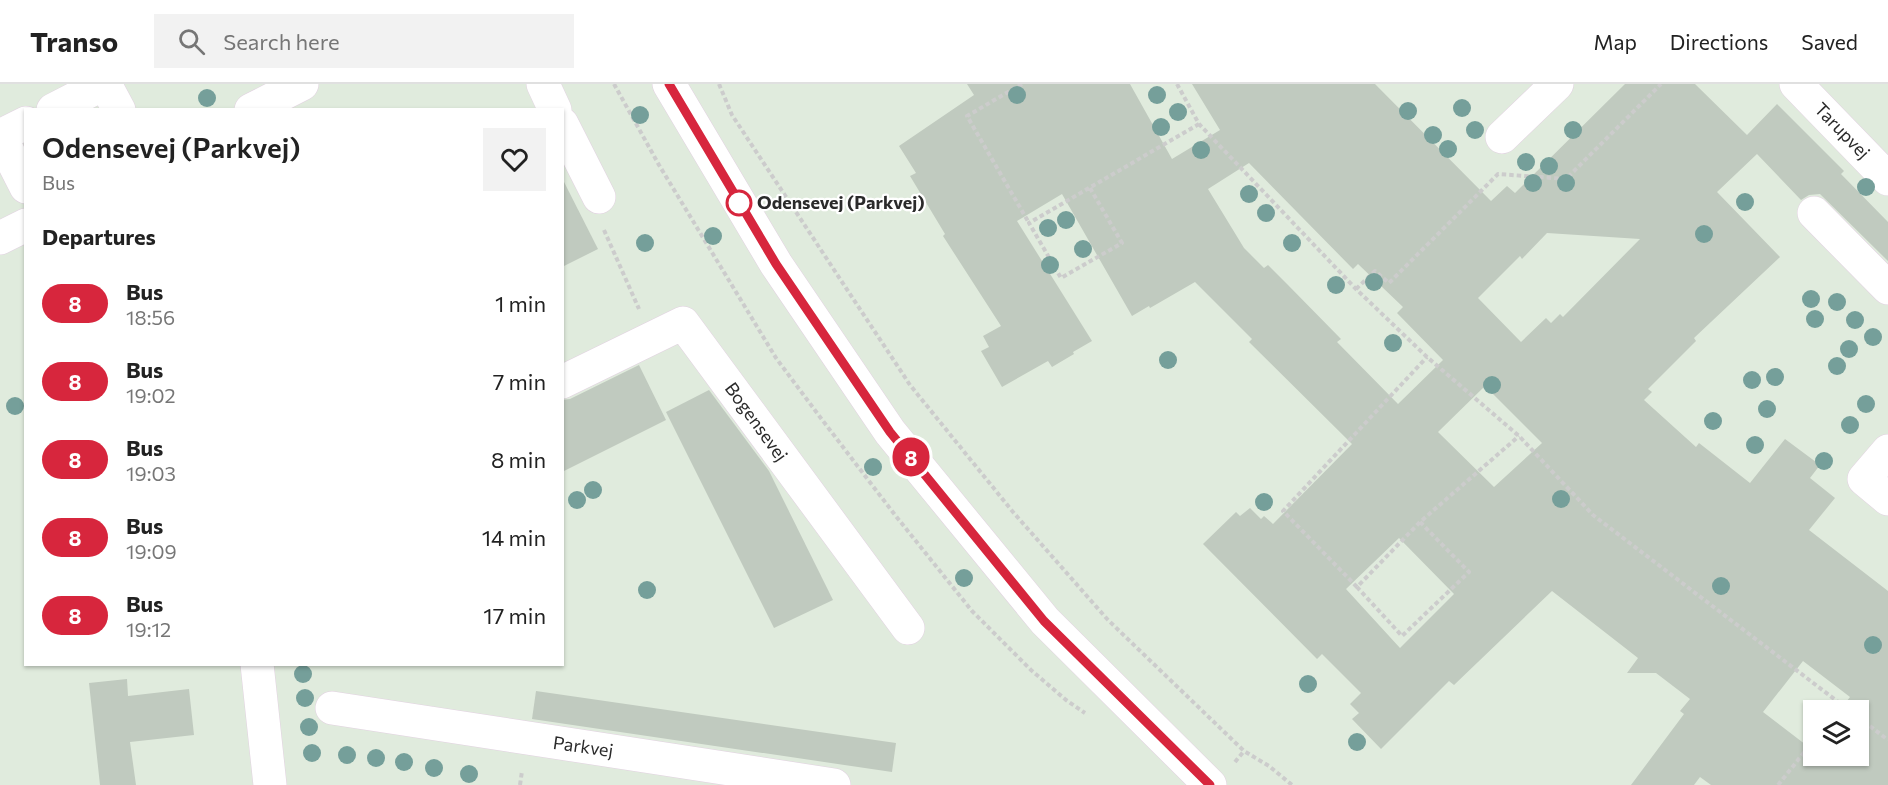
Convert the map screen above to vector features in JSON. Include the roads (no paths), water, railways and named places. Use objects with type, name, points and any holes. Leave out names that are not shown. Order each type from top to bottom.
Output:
[{"type":"street","points":[[57,108],[104,84],[118,108]]},
{"type":"street","points":[[255,108],[302,84]]},
{"type":"street","points":[[543,84],[554,108]]},
{"type":"street","points":[[669,84],[776,264],[890,432],[1044,621],[1210,785]]},
{"type":"street","points":[[1502,137],[1557,84]]},
{"type":"street","name":"Tarupvej","points":[[1796,84],[1888,179]]},
{"type":"street","points":[[24,124],[0,136],[24,183]]},
{"type":"street","points":[[564,128],[599,197]]},
{"type":"street","points":[[1814,213],[1888,288]]},
{"type":"street","points":[[0,238],[24,226]]},
{"type":"street","name":"Bogensevej","points":[[564,381],[683,323],[908,628]]},
{"type":"street","points":[[1888,451],[1864,479],[1888,499]]},
{"type":"street","points":[[257,666],[270,785]]},
{"type":"street","name":"Parkvej","points":[[332,708],[834,785]]},
{"type":"place","name":"Odensevej (Parkvej)","points":[[739,203]]}]
